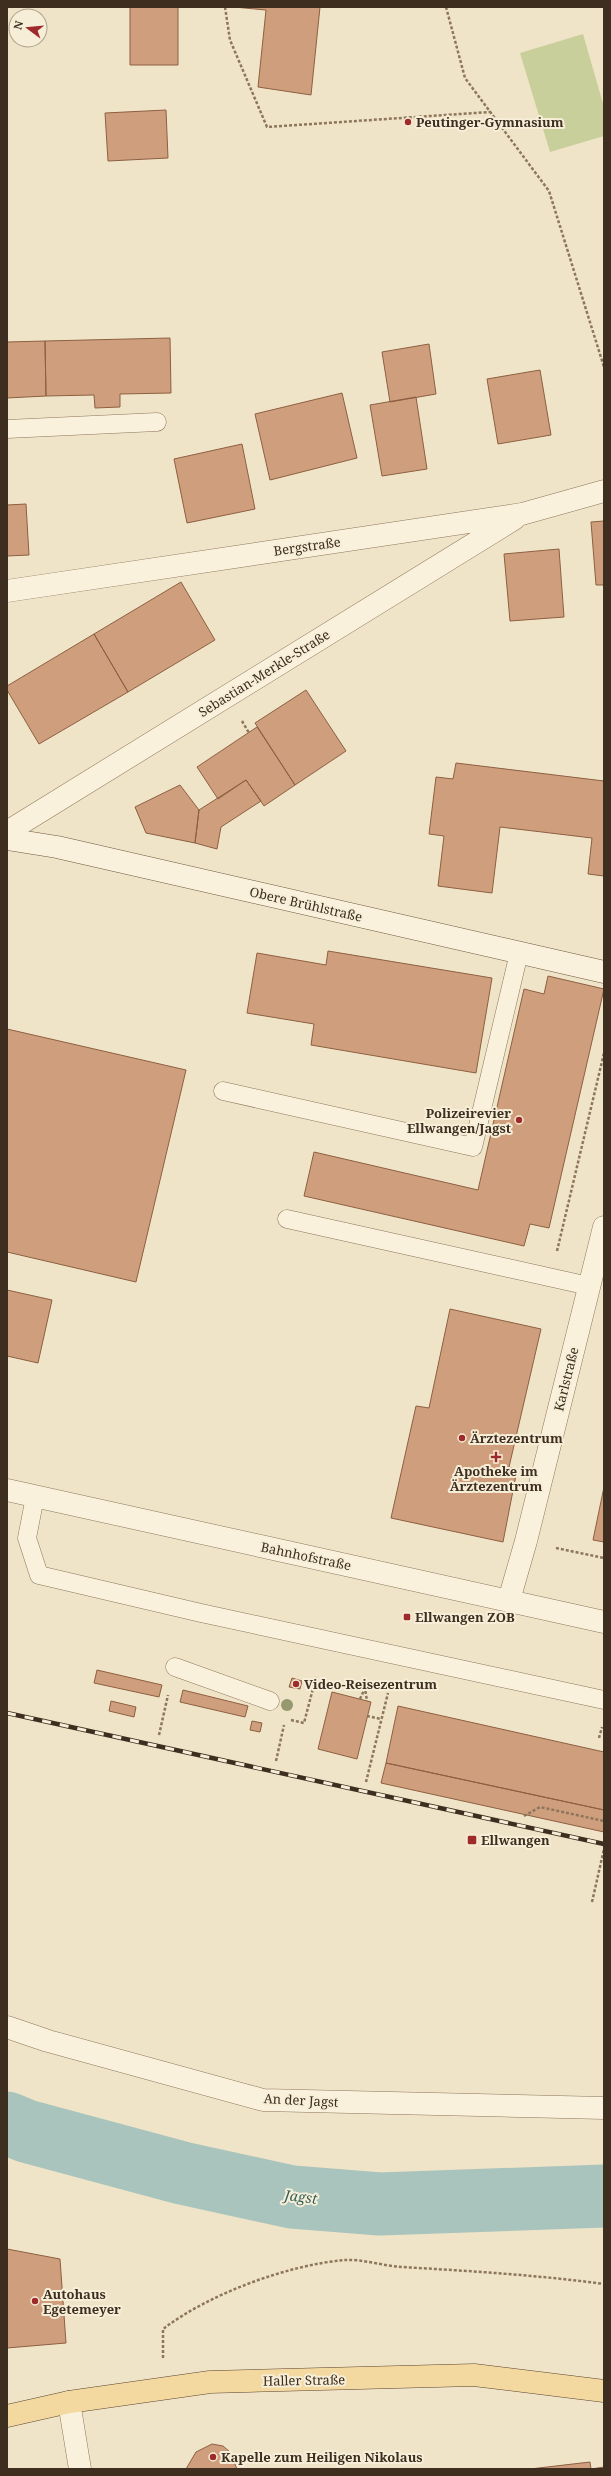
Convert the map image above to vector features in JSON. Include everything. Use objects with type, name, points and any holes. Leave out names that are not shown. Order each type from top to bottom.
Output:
[{"type":"main road","name":"Haller Straße","points":[[7,2416],[69,2402],[210,2382],[474,2375],[604,2390]]},
{"type":"street","name":"Bergstraße","points":[[7,591],[522,514],[604,491]]},
{"type":"street","name":"Sebastian-Merkle-Straße","points":[[7,832],[522,514]]},
{"type":"street","name":"Obere Brühlstraße","points":[[7,839],[57,847],[604,972]]},
{"type":"street","name":"Karlstraße","points":[[509,1600],[526,1541],[604,1227]]},
{"type":"street","name":"Bahnhofstraße","points":[[7,1490],[604,1622]]},
{"type":"street","name":"An der Jagst","points":[[7,2028],[48,2041],[263,2100],[604,2108]]},
{"type":"street","points":[[69,2402],[80,2469]]},
{"type":"lane","points":[[7,429],[156,422]]},
{"type":"lane","points":[[223,1091],[473,1147],[519,953]]},
{"type":"lane","points":[[287,1219],[590,1286]]},
{"type":"lane","points":[[34,1497],[27,1538],[39,1575],[201,1613],[604,1700]]},
{"type":"lane","points":[[174,1667],[270,1701]]},
{"type":"path","points":[[225,7],[230,40],[267,127],[490,112]]},
{"type":"path","points":[[446,7],[465,78],[549,191],[604,367]]},
{"type":"path","points":[[551,1277],[604,1053]]},
{"type":"path","points":[[526,1541],[604,1558]]},
{"type":"path","points":[[159,1735],[174,1667]]},
{"type":"path","points":[[304,1723],[316,1677]]},
{"type":"path","points":[[360,1700],[366,1688],[367,1701]]},
{"type":"path","points":[[366,1782],[388,1693]]},
{"type":"path","points":[[367,1716],[382,1719]]},
{"type":"path","points":[[276,1761],[286,1719]]},
{"type":"path","points":[[524,1816],[540,1807],[604,1821]]},
{"type":"path","points":[[592,1902],[604,1849]]},
{"type":"path","points":[[163,2389],[163,2329],[180,2316],[233,2288],[294,2270],[346,2260],[390,2267],[545,2276],[604,2284]]},
{"type":"green space","points":[[583,34],[604,107],[604,136],[550,152],[520,53]]},
{"type":"building","points":[[130,7],[178,7],[178,65],[130,65]]},
{"type":"building","points":[[234,7],[320,7],[311,95],[258,87],[266,10]]},
{"type":"building","points":[[166,110],[168,158],[108,161],[105,113]]},
{"type":"building","points":[[170,338],[171,393],[120,394],[120,407],[95,408],[94,395],[46,396],[45,341]]},
{"type":"building","points":[[45,341],[46,396],[7,398],[7,342]]},
{"type":"building","points":[[429,344],[436,394],[390,402],[382,352]]},
{"type":"building","points":[[540,370],[551,435],[498,444],[487,379]]},
{"type":"building","points":[[342,393],[357,458],[270,480],[255,414]]},
{"type":"building","points":[[416,397],[427,469],[382,476],[370,405]]},
{"type":"building","points":[[242,444],[255,509],[187,523],[174,459]]},
{"type":"building","points":[[26,504],[29,555],[7,556],[7,505]]},
{"type":"building","points":[[604,521],[604,585],[596,585],[591,522]]},
{"type":"building","points":[[559,549],[564,617],[510,621],[504,554]]},
{"type":"building","points":[[181,582],[215,640],[128,692],[94,634]]},
{"type":"building","points":[[94,634],[128,692],[39,744],[7,690],[7,686]]},
{"type":"building","points":[[306,690],[346,751],[295,785],[255,723]]},
{"type":"building","points":[[257,727],[295,785],[264,806],[246,780],[218,799],[197,767]]},
{"type":"building","points":[[456,763],[604,781],[604,876],[588,874],[592,838],[500,827],[492,893],[438,886],[444,836],[429,834],[436,777],[453,779]]},
{"type":"building","points":[[246,780],[261,801],[221,827],[217,849],[195,843],[199,810]]},
{"type":"building","points":[[180,785],[199,810],[195,843],[146,833],[135,807]]},
{"type":"building","points":[[328,951],[492,978],[476,1073],[311,1045],[314,1024],[247,1013],[257,953],[326,965]]},
{"type":"building","points":[[548,976],[604,989],[549,1228],[530,1224],[524,1246],[304,1196],[314,1152],[478,1190],[524,989],[544,994]]},
{"type":"building","points":[[7,1029],[186,1070],[136,1282],[7,1252]]},
{"type":"building","points":[[7,1290],[52,1300],[38,1363],[7,1356]]},
{"type":"building","name":"Ärztezentrum","points":[[450,1309],[541,1329],[509,1467],[517,1470],[503,1542],[391,1518],[416,1406],[429,1408]]},
{"type":"building","points":[[604,1487],[604,1542],[593,1540]]},
{"type":"building","points":[[97,1670],[162,1685],[159,1697],[94,1683]]},
{"type":"building","name":"Video-Reisezentrum","points":[[292,1678],[302,1681],[300,1689],[289,1687]]},
{"type":"building","points":[[183,1690],[248,1706],[245,1717],[180,1702]]},
{"type":"building","points":[[332,1692],[371,1702],[357,1759],[318,1749]]},
{"type":"building","points":[[111,1701],[136,1707],[134,1717],[109,1711]]},
{"type":"building","points":[[398,1706],[604,1752],[604,1810],[386,1763]]},
{"type":"building","points":[[252,1721],[262,1723],[260,1732],[250,1730]]},
{"type":"building","points":[[386,1763],[604,1810],[604,1832],[381,1783]]},
{"type":"building","name":"Autohaus Egetemeyer","points":[[7,2249],[60,2259],[66,2343],[7,2348]]},
{"type":"building","name":"Kapelle zum Heiligen Nikolaus","points":[[212,2444],[223,2446],[230,2452],[237,2469],[186,2469],[196,2452]]},
{"type":"building","points":[[590,2462],[591,2469],[530,2469]]},
{"type":"building","points":[[604,2467],[604,2469],[591,2469]]},
{"type":"waterway","name":"Jagst","points":[[7,2123],[26,2131],[182,2173],[292,2197],[380,2204],[604,2196]]},
{"type":"railway","points":[[7,1713],[604,1844]]},
{"type":"place","name":"Peutinger-Gymnasium","points":[[408,122]]},
{"type":"place","name":"Polizeirevier Ellwangen/Jagst","points":[[519,1120]]},
{"type":"place","name":"Ärztezentrum","points":[[462,1438]]},
{"type":"place","name":"Apotheke im Ärztezentrum","points":[[496,1457]]},
{"type":"place","name":"Ellwangen ZOB","points":[[407,1617]]},
{"type":"place","name":"Video-Reisezentrum","points":[[296,1684]]},
{"type":"place","name":"Ellwangen","points":[[472,1840]]},
{"type":"place","name":"Autohaus Egetemeyer","points":[[35,2301]]},
{"type":"place","name":"Kapelle zum Heiligen Nikolaus","points":[[213,2457]]}]
